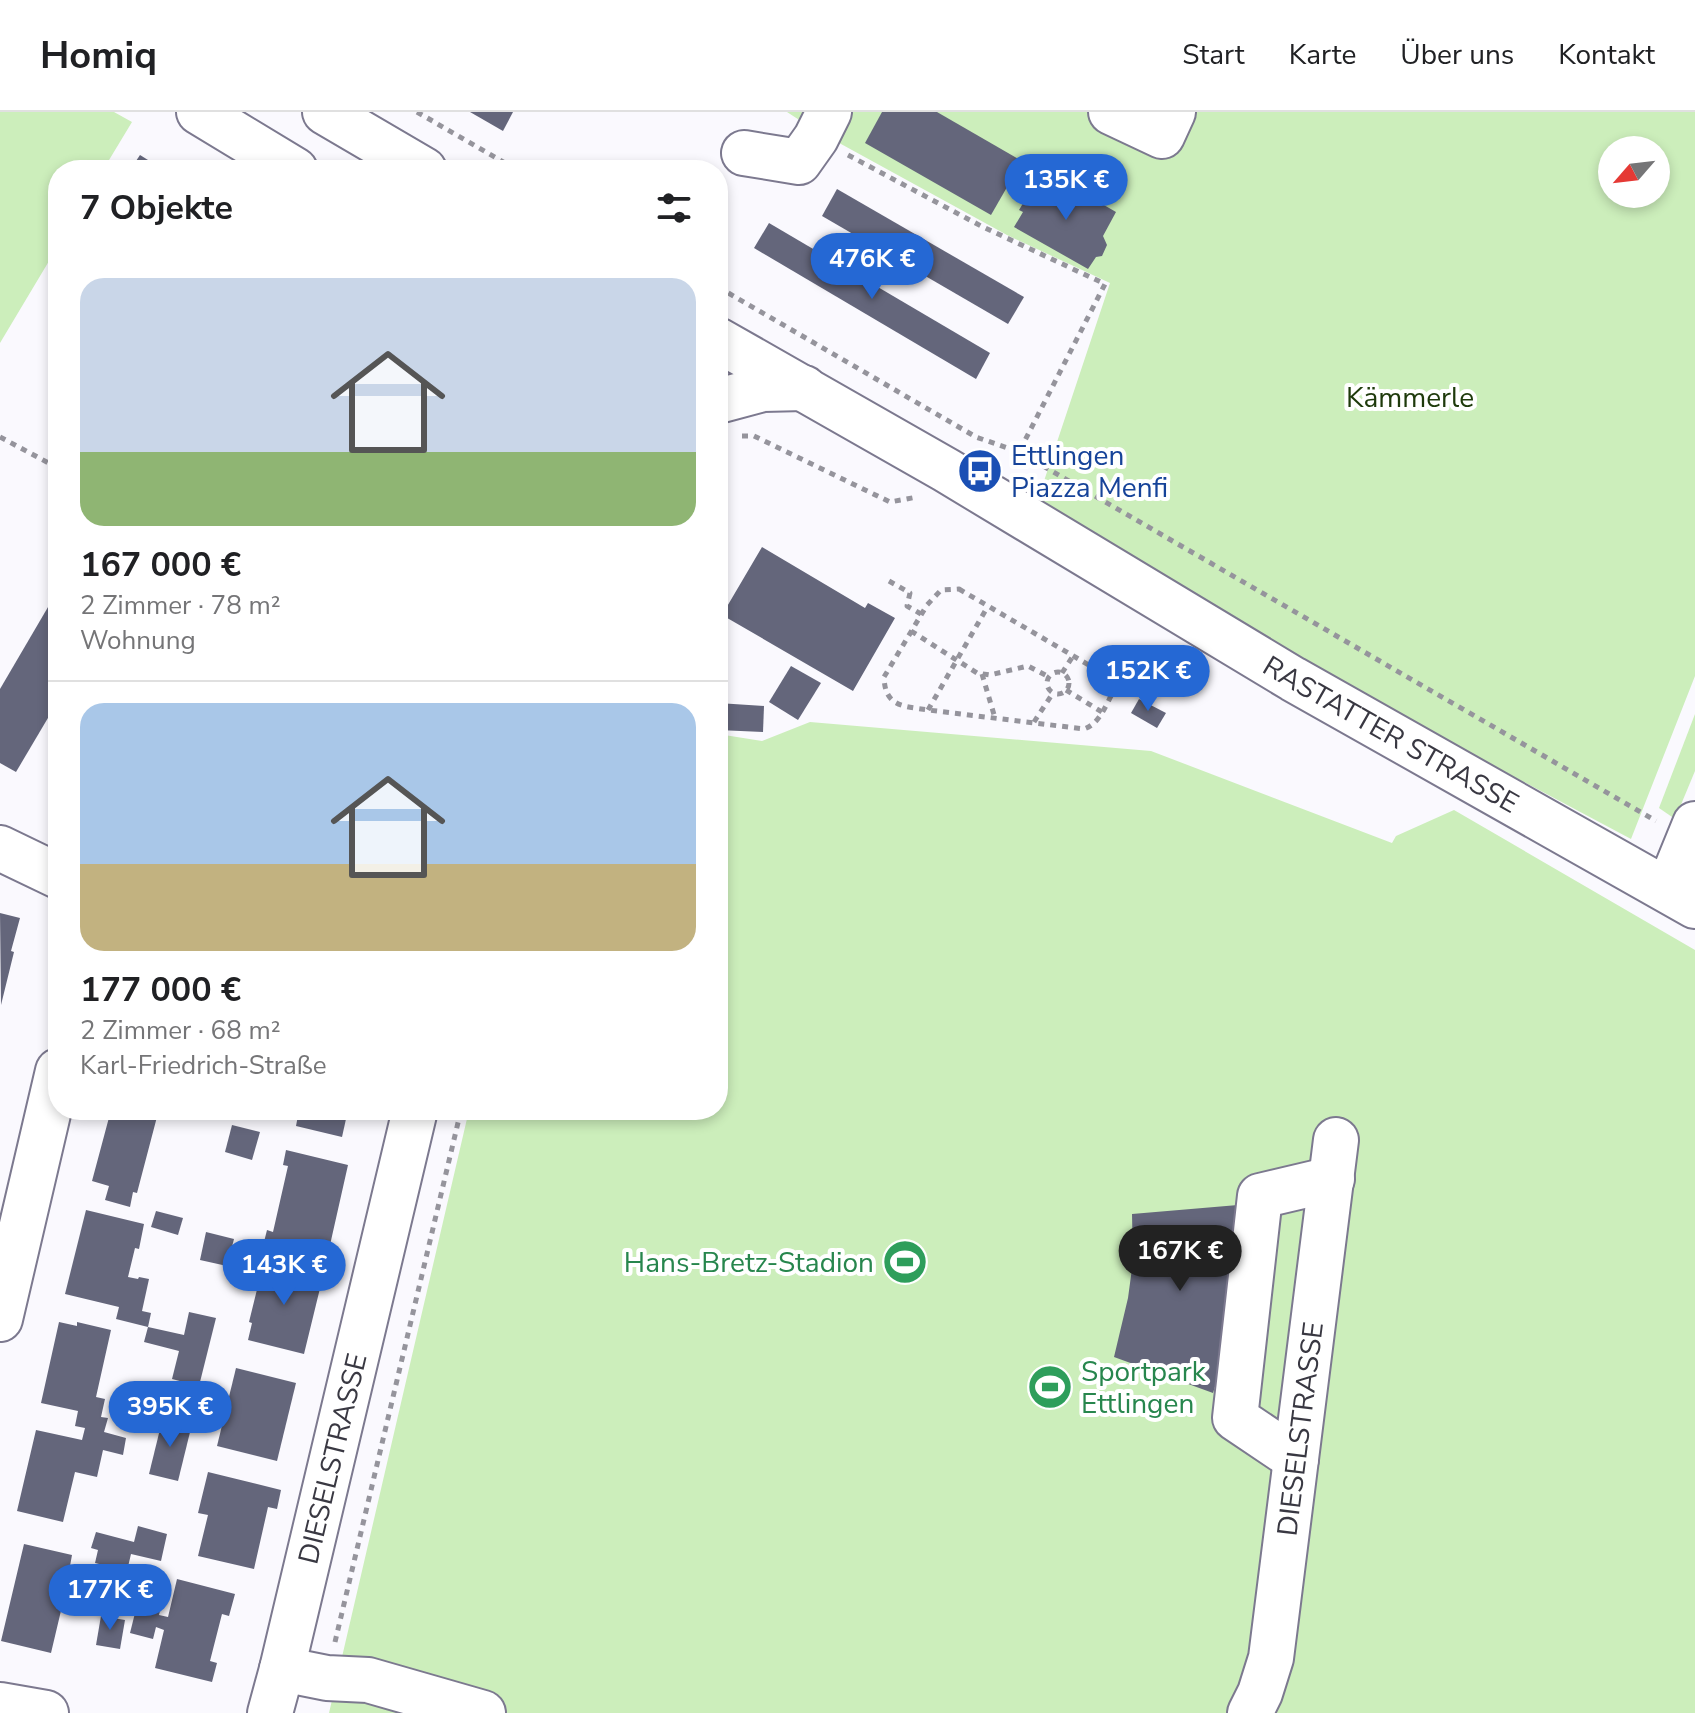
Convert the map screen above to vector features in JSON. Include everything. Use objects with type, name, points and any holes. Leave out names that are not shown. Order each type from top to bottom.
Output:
[{"type":"street","points":[[199,112],[278,160]]},
{"type":"street","points":[[325,112],[407,160]]},
{"type":"street","points":[[1111,112],[1162,136],[1173,112]]},
{"type":"street","points":[[744,153],[799,162],[823,125]]},
{"type":"street","name":"RASTATTER STRASSE","points":[[728,346],[946,470],[1305,686],[1682,898]]},
{"type":"street","points":[[728,415],[763,389],[804,388]]},
{"type":"street","points":[[1682,898],[1692,832]]},
{"type":"street","points":[[0,848],[48,871]]},
{"type":"street","points":[[0,1319],[48,1114]]},
{"type":"street","name":"DIESELSTRASSE","points":[[270,1713],[413,1120]]},
{"type":"street","name":"DIESELSTRASSE","points":[[1250,1713],[1271,1658],[1334,1160],[1260,1196],[1235,1418],[1296,1459]]},
{"type":"street","points":[[282,1669],[327,1678],[368,1680],[483,1713]]},
{"type":"street","points":[[0,1705],[46,1713]]},
{"type":"path","points":[[417,112],[500,160]]},
{"type":"path","points":[[823,125],[981,226],[1105,284],[1019,452]]},
{"type":"path","points":[[728,293],[976,437],[1019,452],[1692,832]]},
{"type":"path","points":[[728,420],[890,502],[918,497],[976,437]]},
{"type":"path","points":[[0,437],[48,463]]},
{"type":"path","points":[[889,581],[910,593],[907,606],[921,614]]},
{"type":"path","points":[[959,589],[988,606],[1099,671],[1110,682],[1112,694],[1092,727],[1084,729],[905,707],[893,701],[884,690],[884,677],[921,614],[941,590],[959,589]]},
{"type":"path","points":[[928,710],[988,606]]},
{"type":"path","points":[[911,631],[977,673],[990,675],[1028,666],[1049,677]]},
{"type":"path","points":[[1062,673],[1073,656]]},
{"type":"path","points":[[1053,693],[1047,684],[1055,672],[1062,673],[1068,680],[1066,690]]},
{"type":"path","points":[[982,674],[995,718]]},
{"type":"path","points":[[1066,690],[1102,712]]},
{"type":"path","points":[[1053,693],[1066,690]]},
{"type":"path","points":[[1033,723],[1053,693]]},
{"type":"path","points":[[327,1678],[459,1120]]},
{"type":"green space","points":[[0,112],[114,112],[132,122],[109,160],[48,160],[48,263],[0,343]]},
{"type":"green space","name":"Kämmerle","points":[[787,112],[1695,112],[1695,676],[1631,839],[1031,520],[1110,283],[1007,235]]},
{"type":"green space","points":[[1695,714],[1695,771],[1675,819],[1659,808]]},
{"type":"green space","name":"Sportpark Ettlingen","points":[[810,722],[1151,751],[1392,843],[1396,836],[1454,810],[1695,950],[1695,1713],[329,1713],[467,1120],[728,1120],[728,736],[762,741]]},
{"type":"building","points":[[470,112],[513,112],[503,131]]},
{"type":"building","points":[[882,112],[937,112],[1022,161],[991,215],[865,143]]},
{"type":"building","points":[[1043,177],[1068,191],[1071,186],[1116,212],[1103,236],[1107,245],[1102,256],[1096,257],[1088,269],[1014,227],[1023,212],[1019,210],[1028,195],[1032,198]]},
{"type":"building","points":[[837,189],[1024,297],[1008,324],[822,216]]},
{"type":"building","points":[[769,223],[990,353],[976,379],[754,248]]},
{"type":"building","points":[[762,547],[865,608],[868,603],[895,618],[853,691],[728,618],[728,605]]},
{"type":"building","points":[[48,607],[48,718],[16,772],[0,763],[0,689]]},
{"type":"building","points":[[791,666],[821,683],[798,720],[769,702]]},
{"type":"building","points":[[1139,699],[1166,713],[1157,728],[1131,713]]},
{"type":"building","points":[[728,704],[764,706],[763,732],[728,730]]},
{"type":"building","points":[[0,913],[20,918],[1,1005]]},
{"type":"building","points":[[108,1120],[156,1120],[137,1193],[133,1192],[130,1207],[105,1200],[109,1186],[92,1181]]},
{"type":"building","points":[[297,1120],[346,1120],[342,1137],[296,1126]]},
{"type":"building","points":[[232,1125],[260,1132],[252,1160],[225,1152]]},
{"type":"building","points":[[286,1150],[348,1165],[330,1245],[304,1239],[301,1255],[263,1246],[267,1230],[273,1232],[288,1166],[283,1165]]},
{"type":"building","points":[[1238,1205],[1221,1367],[1213,1393],[1114,1357],[1133,1261],[1132,1214]]},
{"type":"building","points":[[86,1210],[144,1224],[139,1249],[135,1248],[128,1277],[149,1279],[142,1311],[151,1313],[148,1327],[116,1319],[119,1307],[65,1294]]},
{"type":"building","points":[[156,1211],[183,1218],[178,1235],[151,1227]]},
{"type":"building","points":[[206,1232],[234,1239],[227,1266],[200,1260]]},
{"type":"building","points":[[264,1261],[323,1276],[304,1354],[248,1340],[252,1323],[249,1322]]},
{"type":"building","points":[[189,1312],[216,1318],[199,1386],[172,1379],[179,1351],[144,1342],[148,1327],[184,1335]]},
{"type":"building","points":[[59,1322],[77,1326],[77,1322],[111,1330],[96,1397],[105,1399],[101,1417],[108,1418],[104,1432],[126,1438],[123,1455],[103,1450],[97,1477],[75,1472],[63,1522],[17,1511],[36,1430],[82,1440],[85,1428],[75,1426],[78,1411],[41,1403]]},
{"type":"building","points":[[236,1368],[296,1383],[277,1461],[217,1446]]},
{"type":"building","points":[[163,1417],[192,1424],[178,1481],[149,1474]]},
{"type":"building","points":[[208,1472],[281,1490],[277,1509],[268,1507],[254,1569],[198,1556],[208,1515],[198,1513]]},
{"type":"building","points":[[138,1526],[167,1534],[161,1561],[131,1554],[127,1571],[95,1563],[98,1550],[91,1548],[96,1532],[134,1542]]},
{"type":"building","points":[[24,1544],[72,1555],[70,1566],[80,1568],[73,1600],[64,1598],[51,1653],[1,1641]]},
{"type":"building","points":[[177,1579],[235,1594],[229,1616],[222,1614],[210,1661],[217,1663],[212,1682],[155,1668],[164,1630],[156,1627],[153,1639],[130,1633],[135,1613],[120,1609],[128,1580],[165,1590],[159,1615],[168,1617]]},
{"type":"building","points":[[101,1616],[125,1620],[120,1649],[96,1645]]},
{"type":"place","name":"Ettlingen Piazza Menfi","points":[[980,471]]},
{"type":"place","name":"Hans-Bretz-Stadion","points":[[905,1262]]},
{"type":"place","name":"Sportpark Ettlingen","points":[[1050,1387]]}]
